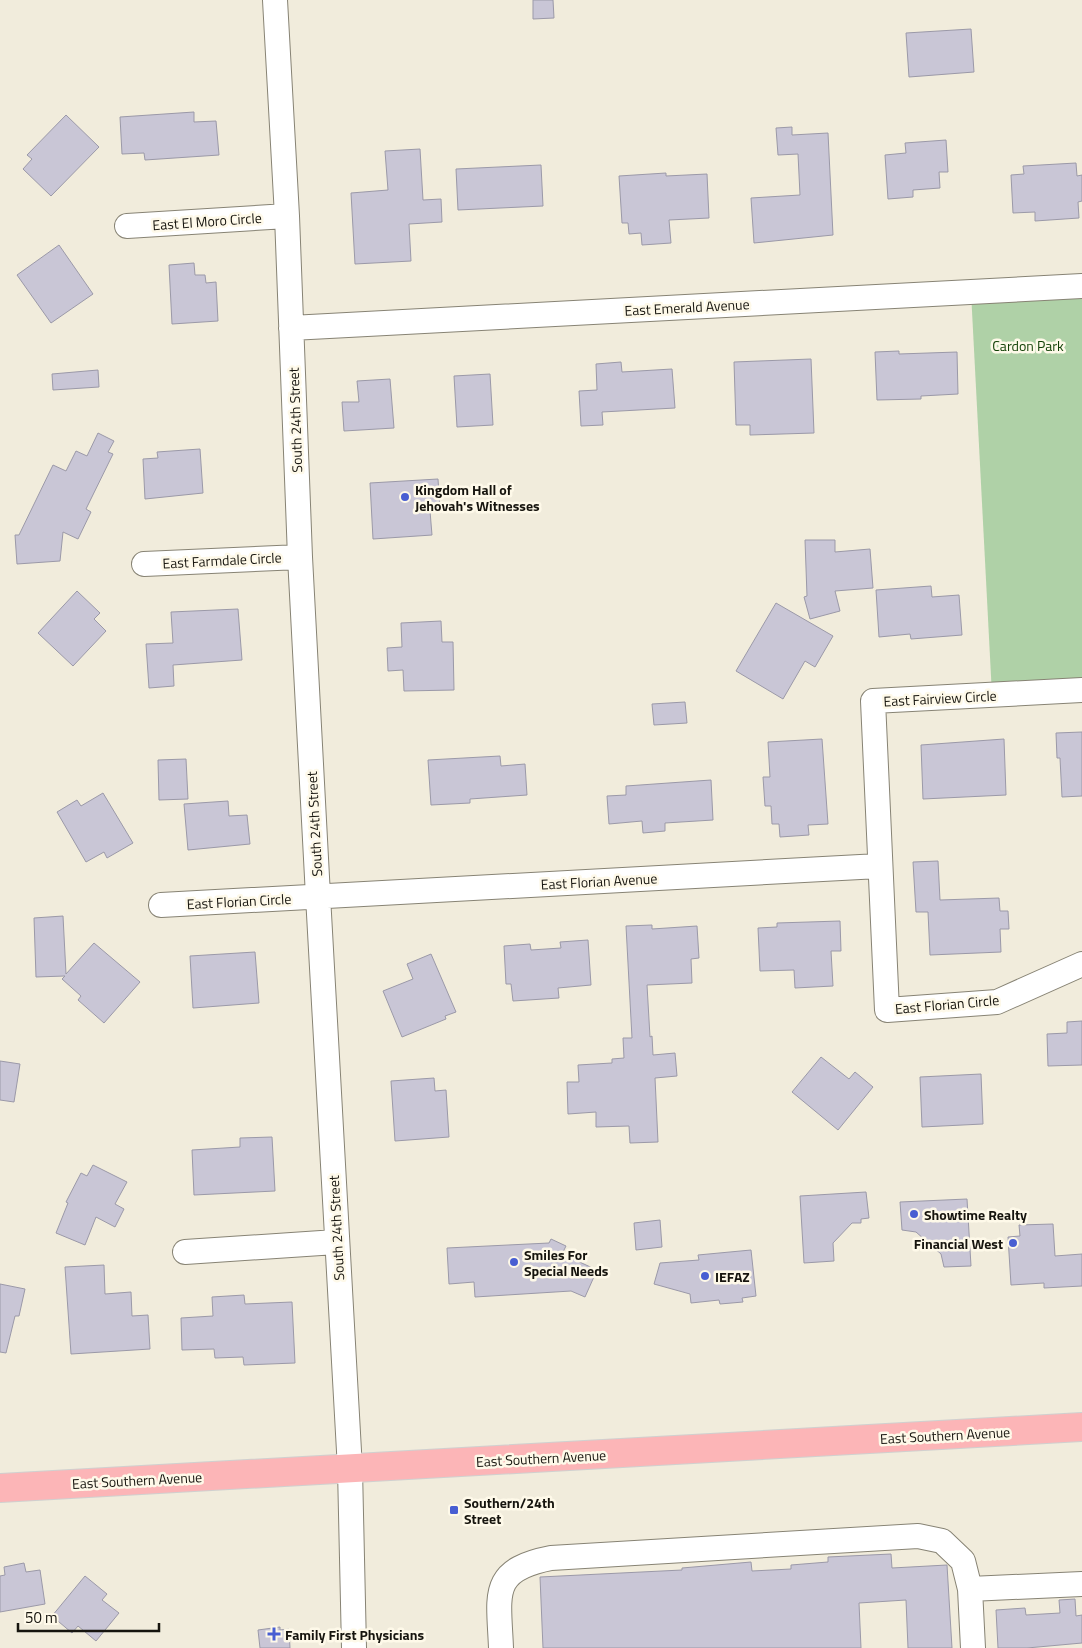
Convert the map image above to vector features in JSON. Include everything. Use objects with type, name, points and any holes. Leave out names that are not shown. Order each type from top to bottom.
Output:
[{"type":"main road","name":"East Southern Avenue","points":[[0,1488],[1082,1427]]},
{"type":"street","name":"South 24th Street","points":[[275,0],[287,216],[300,556],[336,1242],[350,1469],[354,1648]]},
{"type":"street","name":"East El Moro Circle","points":[[127,226],[287,216]]},
{"type":"street","name":"East Emerald Avenue","points":[[291,328],[1082,286]]},
{"type":"street","name":"East Farmdale Circle","points":[[144,564],[300,556]]},
{"type":"street","name":"East Fairview Circle","points":[[879,866],[873,701],[1082,690]]},
{"type":"street","name":"East Florian Avenue","points":[[318,896],[879,866]]},
{"type":"street","name":"East Florian Circle","points":[[879,866],[888,1010],[997,1002],[1082,964]]},
{"type":"street","name":"East Florian Circle","points":[[161,905],[318,896]]},
{"type":"street","points":[[185,1252],[336,1242]]},
{"type":"street","points":[[502,1648],[499,1595],[509,1573],[531,1562],[551,1558],[918,1536],[942,1541],[963,1561],[970,1589],[973,1648]]},
{"type":"street","points":[[970,1589],[1082,1584]]},
{"type":"green space","name":"Cardon Park","points":[[1082,286],[1082,690],[992,695],[971,292]]},
{"type":"building","points":[[533,0],[553,0],[554,18],[533,19]]},
{"type":"building","points":[[971,29],[974,72],[909,77],[906,33]]},
{"type":"building","points":[[194,112],[194,122],[216,121],[219,155],[145,160],[144,153],[122,154],[120,117]]},
{"type":"building","points":[[66,115],[99,147],[51,196],[23,169],[32,159],[27,155]]},
{"type":"building","points":[[792,127],[792,135],[828,133],[833,235],[754,243],[751,198],[800,195],[798,154],[778,155],[776,128]]},
{"type":"building","points":[[946,140],[948,172],[939,172],[940,188],[913,190],[913,197],[888,199],[885,155],[906,153],[905,143]]},
{"type":"building","points":[[420,149],[423,200],[441,199],[442,222],[409,224],[411,261],[355,264],[351,193],[388,190],[385,151]]},
{"type":"building","points":[[1076,163],[1077,176],[1082,175],[1082,201],[1078,202],[1079,218],[1035,221],[1035,212],[1013,213],[1011,175],[1024,174],[1023,166]]},
{"type":"building","points":[[541,165],[543,206],[458,210],[456,169]]},
{"type":"building","points":[[666,173],[666,176],[707,174],[709,218],[669,220],[671,243],[642,245],[641,233],[629,234],[628,223],[622,223],[619,176]]},
{"type":"building","points":[[59,245],[93,294],[51,323],[17,275]]},
{"type":"building","points":[[194,263],[195,275],[205,275],[206,283],[216,282],[218,321],[172,324],[169,265]]},
{"type":"building","points":[[899,351],[899,354],[957,352],[958,394],[921,396],[921,399],[877,400],[875,352]]},
{"type":"building","points":[[811,359],[814,433],[750,435],[750,425],[736,425],[734,362]]},
{"type":"building","points":[[621,362],[622,372],[672,369],[675,408],[602,412],[603,425],[581,426],[579,391],[597,390],[596,364]]},
{"type":"building","points":[[98,370],[99,387],[53,390],[52,374]]},
{"type":"building","points":[[490,374],[493,425],[457,427],[454,376]]},
{"type":"building","points":[[390,379],[394,428],[344,431],[342,402],[359,402],[357,381]]},
{"type":"building","points":[[98,433],[114,441],[108,452],[113,454],[86,509],[91,512],[78,539],[63,532],[60,561],[17,564],[15,535],[19,535],[53,465],[66,471],[76,451],[87,456]]},
{"type":"building","points":[[200,449],[203,493],[145,499],[143,459],[158,458],[157,452]]},
{"type":"building","name":"Kingdom Hall of Jehovah's Witnesses","points":[[438,479],[440,511],[430,511],[432,535],[373,539],[370,483]]},
{"type":"building","points":[[805,540],[835,540],[835,552],[870,549],[873,588],[835,591],[840,611],[810,619],[804,597],[807,596]]},
{"type":"building","points":[[931,586],[932,597],[959,595],[962,635],[911,639],[910,634],[879,637],[876,590]]},
{"type":"building","points":[[77,591],[100,613],[94,619],[106,631],[73,666],[38,633]]},
{"type":"building","points":[[776,603],[833,636],[815,667],[805,661],[783,699],[736,671]]},
{"type":"building","points":[[238,609],[242,660],[173,665],[174,686],[149,688],[146,644],[173,643],[171,612]]},
{"type":"building","points":[[441,621],[442,642],[453,642],[454,690],[404,691],[403,670],[388,671],[387,648],[402,647],[401,623]]},
{"type":"building","points":[[685,702],[687,723],[654,725],[652,704]]},
{"type":"building","points":[[1082,732],[1082,796],[1062,797],[1060,758],[1057,758],[1056,733]]},
{"type":"building","points":[[822,739],[828,824],[808,825],[809,835],[780,837],[779,824],[772,824],[771,806],[765,806],[763,777],[770,777],[768,742]]},
{"type":"building","points":[[1004,739],[1006,795],[923,799],[921,745]]},
{"type":"building","points":[[500,756],[501,766],[525,764],[527,795],[470,799],[470,803],[431,805],[428,760]]},
{"type":"building","points":[[186,759],[188,799],[159,800],[158,760]]},
{"type":"building","points":[[711,780],[713,820],[665,823],[665,831],[643,833],[642,821],[609,824],[607,796],[626,795],[626,786]]},
{"type":"building","points":[[103,793],[133,843],[107,858],[104,852],[86,862],[57,812],[77,800],[81,806]]},
{"type":"building","points":[[228,801],[229,816],[247,815],[250,844],[188,850],[184,804]]},
{"type":"building","points":[[938,861],[940,900],[999,898],[1000,911],[1008,911],[1009,929],[1000,929],[1001,952],[930,955],[928,912],[916,912],[913,862]]},
{"type":"building","points":[[63,916],[66,974],[94,943],[140,982],[104,1023],[78,1000],[81,996],[62,979],[65,976],[36,977],[34,918]]},
{"type":"building","points":[[840,921],[841,951],[831,951],[833,986],[795,988],[794,970],[760,971],[758,928],[777,927],[777,923]]},
{"type":"building","points":[[652,925],[652,929],[697,926],[699,958],[691,959],[692,983],[647,985],[653,1055],[675,1053],[677,1076],[655,1078],[658,1142],[630,1143],[629,1126],[596,1127],[596,1112],[568,1114],[567,1082],[579,1082],[578,1065],[612,1063],[612,1059],[624,1058],[623,1038],[632,1038],[626,926]]},
{"type":"building","points":[[588,940],[591,985],[558,988],[559,998],[513,1001],[511,984],[506,984],[504,946],[530,944],[531,950],[561,948],[560,942]]},
{"type":"building","points":[[255,952],[259,1003],[193,1008],[190,956]]},
{"type":"building","points":[[431,954],[456,1012],[445,1016],[446,1019],[402,1037],[383,991],[413,979],[407,964]]},
{"type":"building","points":[[1082,1021],[1082,1065],[1048,1066],[1047,1034],[1067,1033],[1067,1022]]},
{"type":"building","points":[[821,1057],[849,1079],[855,1072],[873,1087],[838,1130],[792,1092]]},
{"type":"building","points":[[0,1061],[20,1064],[14,1102],[0,1100]]},
{"type":"building","points":[[981,1074],[983,1124],[922,1127],[920,1077]]},
{"type":"building","points":[[434,1078],[435,1091],[446,1090],[449,1137],[395,1141],[391,1081]]},
{"type":"building","points":[[272,1137],[275,1191],[194,1195],[192,1150],[240,1147],[240,1138]]},
{"type":"building","points":[[93,1165],[127,1182],[115,1204],[124,1209],[115,1227],[96,1217],[85,1245],[56,1233],[68,1203],[66,1202],[81,1173],[87,1176]]},
{"type":"building","points":[[866,1192],[869,1218],[861,1219],[861,1223],[852,1223],[833,1243],[834,1261],[804,1263],[800,1196]]},
{"type":"building","points":[[967,1199],[971,1266],[944,1267],[941,1254],[916,1232],[902,1230],[900,1202]]},
{"type":"building","points":[[660,1220],[662,1247],[636,1250],[634,1223]]},
{"type":"building","points":[[1053,1224],[1055,1256],[1082,1254],[1082,1286],[1044,1288],[1044,1283],[1011,1285],[1008,1237],[1020,1236],[1019,1225]]},
{"type":"building","name":"Smiles For Special Needs","points":[[551,1239],[566,1246],[562,1254],[597,1270],[585,1297],[571,1291],[475,1297],[474,1282],[449,1284],[447,1248],[549,1243]]},
{"type":"building","name":"IEFAZ","points":[[751,1250],[756,1296],[742,1298],[743,1302],[720,1304],[719,1300],[691,1303],[690,1294],[654,1284],[660,1263],[699,1260],[698,1255]]},
{"type":"building","points":[[104,1265],[105,1294],[131,1292],[132,1316],[148,1315],[150,1349],[71,1354],[65,1267]]},
{"type":"building","points":[[0,1284],[25,1289],[19,1316],[15,1316],[6,1353],[0,1352]]},
{"type":"building","points":[[244,1295],[245,1304],[292,1302],[295,1363],[244,1365],[243,1357],[215,1358],[214,1349],[182,1350],[181,1318],[213,1316],[212,1297]]},
{"type":"building","points":[[891,1554],[892,1568],[947,1565],[952,1648],[908,1648],[906,1600],[859,1603],[861,1648],[543,1648],[540,1577],[682,1570],[682,1568],[751,1562],[752,1571],[791,1569],[791,1565],[828,1562],[828,1557]]},
{"type":"building","points":[[24,1563],[26,1572],[40,1570],[45,1604],[0,1612],[0,1576],[5,1575],[4,1567]]},
{"type":"building","points":[[85,1576],[107,1594],[102,1600],[119,1613],[96,1641],[78,1626],[72,1633],[52,1616]]},
{"type":"building","points":[[1075,1599],[1076,1616],[1082,1615],[1082,1643],[1027,1648],[998,1648],[996,1610],[1025,1608],[1026,1615],[1060,1613],[1059,1600]]},
{"type":"building","name":"Family First Physicians","points":[[280,1627],[280,1630],[289,1629],[290,1648],[260,1648],[258,1630]]},
{"type":"place","name":"Kingdom Hall of Jehovah's Witnesses","points":[[405,497]]},
{"type":"place","name":"Showtime Realty","points":[[914,1214]]},
{"type":"place","name":"Financial West","points":[[1013,1243]]},
{"type":"place","name":"Smiles For Special Needs","points":[[514,1262]]},
{"type":"place","name":"IEFAZ","points":[[705,1276]]},
{"type":"place","name":"Southern/24th Street","points":[[454,1510]]},
{"type":"place","name":"Family First Physicians","points":[[274,1634]]}]
